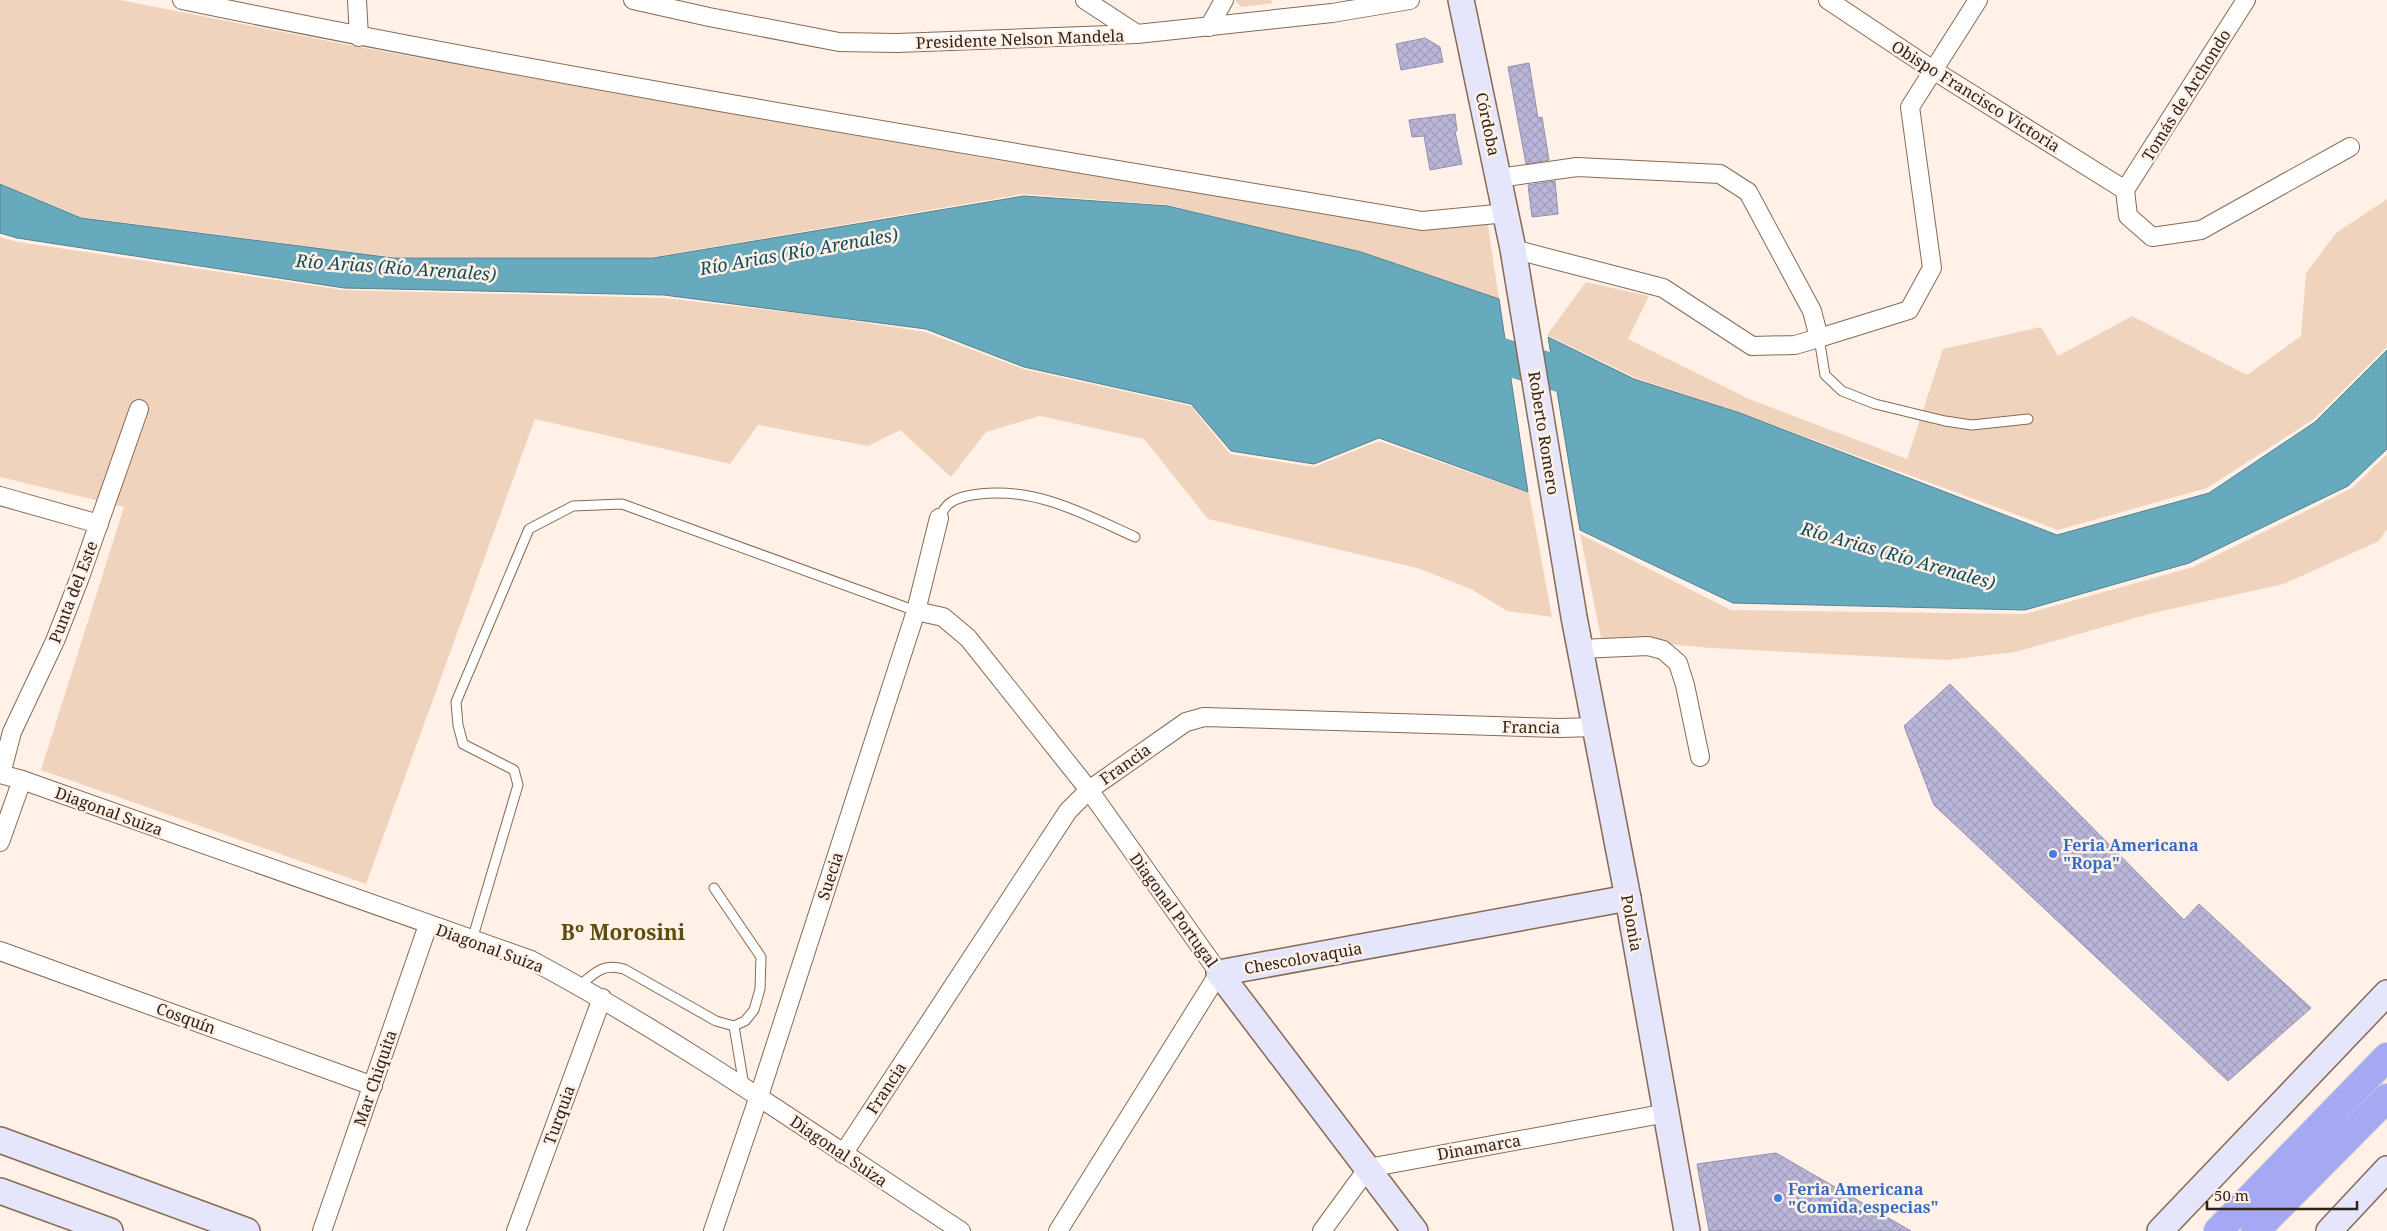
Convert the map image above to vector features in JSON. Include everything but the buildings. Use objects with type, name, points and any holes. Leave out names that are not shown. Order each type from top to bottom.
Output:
[{"type":"highway","points":[[2218,1231],[2387,1056]]},
{"type":"highway","points":[[2255,1231],[2387,1098]]},
{"type":"main road","name":"Córdoba","points":[[1461,0],[1514,249]]},
{"type":"main road","name":"Roberto Romero","points":[[1514,249],[1574,616]]},
{"type":"main road","name":"Polonia","points":[[1574,616],[1628,898],[1687,1231]]},
{"type":"main road","name":"Chescolovaquia","points":[[1220,973],[1628,898]]},
{"type":"main road","name":"Diagonal Portugal","points":[[1220,973],[1416,1231]]},
{"type":"main road","points":[[2160,1231],[2386,996]]},
{"type":"main road","points":[[0,1140],[247,1231]]},
{"type":"main road","points":[[2329,1231],[2387,1170]]},
{"type":"main road","points":[[0,1191],[110,1231]]},
{"type":"street","points":[[182,0],[359,36],[858,126],[1422,221],[1506,213]]},
{"type":"street","points":[[357,0],[359,36]]},
{"type":"street","name":"Presidente Nelson Mandela","points":[[633,0],[708,17],[839,42],[897,43],[1137,34],[1332,13],[1410,0]]},
{"type":"street","points":[[1085,0],[1137,34]]},
{"type":"street","points":[[1209,27],[1224,0]]},
{"type":"street","name":"Obispo Francisco Victoria","points":[[1828,0],[1933,70],[2126,190]]},
{"type":"street","points":[[1514,249],[1663,288],[1752,346],[1795,345],[1909,310],[1932,268],[1910,107],[1978,0]]},
{"type":"street","name":"Tomás de Archondo","points":[[2126,190],[2246,0]]},
{"type":"street","points":[[2126,190],[2128,216],[2152,237],[2201,230],[2350,147]]},
{"type":"street","points":[[1499,178],[1577,167],[1720,174],[1748,192],[1812,311],[1819,338]]},
{"type":"street","name":"Punta del Este","points":[[0,774],[12,732],[55,641],[99,524],[139,409]]},
{"type":"street","points":[[0,496],[99,524]]},
{"type":"street","name":"Suecia","points":[[713,1231],[759,1096],[916,611],[939,518]]},
{"type":"street","name":"Diagonal Portugal","points":[[916,611],[943,617],[968,638],[1089,790],[1220,973]]},
{"type":"street","points":[[1580,649],[1648,646],[1663,650],[1678,663],[1685,685],[1700,757]]},
{"type":"street","name":"Francia","points":[[843,1154],[1068,811],[1089,790],[1186,722],[1204,717],[1560,728],[1595,727]]},
{"type":"street","name":"Diagonal Suiza","points":[[0,774],[22,780],[530,960],[602,998],[759,1096],[843,1154],[961,1231]]},
{"type":"street","points":[[0,842],[22,780]]},
{"type":"street","name":"Mar Chiquita","points":[[322,1231],[428,925]]},
{"type":"street","name":"Cosquín","points":[[0,951],[373,1086]]},
{"type":"street","points":[[1058,1231],[1220,973]]},
{"type":"street","name":"Turquia","points":[[516,1231],[602,998]]},
{"type":"street","name":"Dinamarca","points":[[1368,1168],[1667,1113]]},
{"type":"street","points":[[1322,1231],[1368,1168]]},
{"type":"lane","points":[[1819,338],[1825,374],[1842,390],[1875,404],[1945,421],[1972,425],[2028,419]]},
{"type":"lane","points":[[939,518],[949,503],[965,496],[993,492],[1027,494],[1082,512],[1135,537]]},
{"type":"lane","points":[[472,940],[518,785],[514,770],[463,744],[458,725],[456,702],[529,529],[573,506],[622,504],[916,611]]},
{"type":"lane","points":[[579,986],[599,970],[611,966],[624,969],[716,1021],[734,1026],[745,1020],[754,1010],[760,989],[761,957],[714,888]]},
{"type":"lane","points":[[734,1026],[744,1087]]},
{"type":"shaded area","points":[[0,0],[120,0],[359,47],[996,160],[1426,226],[1487,219],[1499,299],[1362,252],[1168,205],[1024,194],[653,257],[392,257],[81,217],[0,183]]},
{"type":"shaded area","points":[[1235,0],[1271,0],[1273,3],[1241,7]]},
{"type":"shaded area","points":[[2387,199],[2387,347],[2314,419],[2207,488],[2058,530],[1741,413],[1636,378],[1547,335],[1586,282],[1649,296],[1628,339],[1749,399],[1907,459],[1943,349],[2041,327],[2058,356],[2132,316],[2247,375],[2301,336],[2306,273],[2336,233]]},
{"type":"shaded area","points":[[0,237],[18,242],[343,290],[664,298],[821,316],[925,332],[1023,369],[1191,406],[1230,454],[1314,467],[1379,441],[1529,493],[1552,617],[1507,611],[1471,589],[1417,568],[1208,519],[1144,439],[1040,416],[986,432],[951,477],[900,430],[868,446],[758,425],[730,464],[535,419],[366,884],[41,770],[124,507],[0,477]]},
{"type":"shaded area","points":[[2387,454],[2387,529],[2379,541],[2284,584],[2153,613],[2015,652],[1947,660],[1711,648],[1601,638],[1580,534],[1731,610],[2025,614],[2193,567],[2352,488]]},
{"type":"water","points":[[0,184],[81,218],[393,258],[653,258],[1024,196],[1168,206],[1361,252],[1499,299],[1528,492],[1379,438],[1314,464],[1231,451],[1191,404],[1024,367],[926,329],[664,295],[344,288],[17,238],[0,233]]},
{"type":"water","points":[[1548,337],[1634,379],[1740,413],[2057,535],[2209,493],[2315,422],[2387,350],[2387,449],[2348,486],[2189,563],[2025,610],[1733,603],[1580,530]]},
{"type":"waterway","name":"Río Arias (Río Arenales)","points":[[1464,337],[1489,352],[1579,380],[1588,400]]},
{"type":"place","name":"Feria Americana \"Ropa\"","points":[[2053,854]]},
{"type":"place","name":"Feria Americana \"Comida,especias\"","points":[[1778,1198]]},
{"type":"district","name":"Bº Morosini","points":[[623,933]]}]
